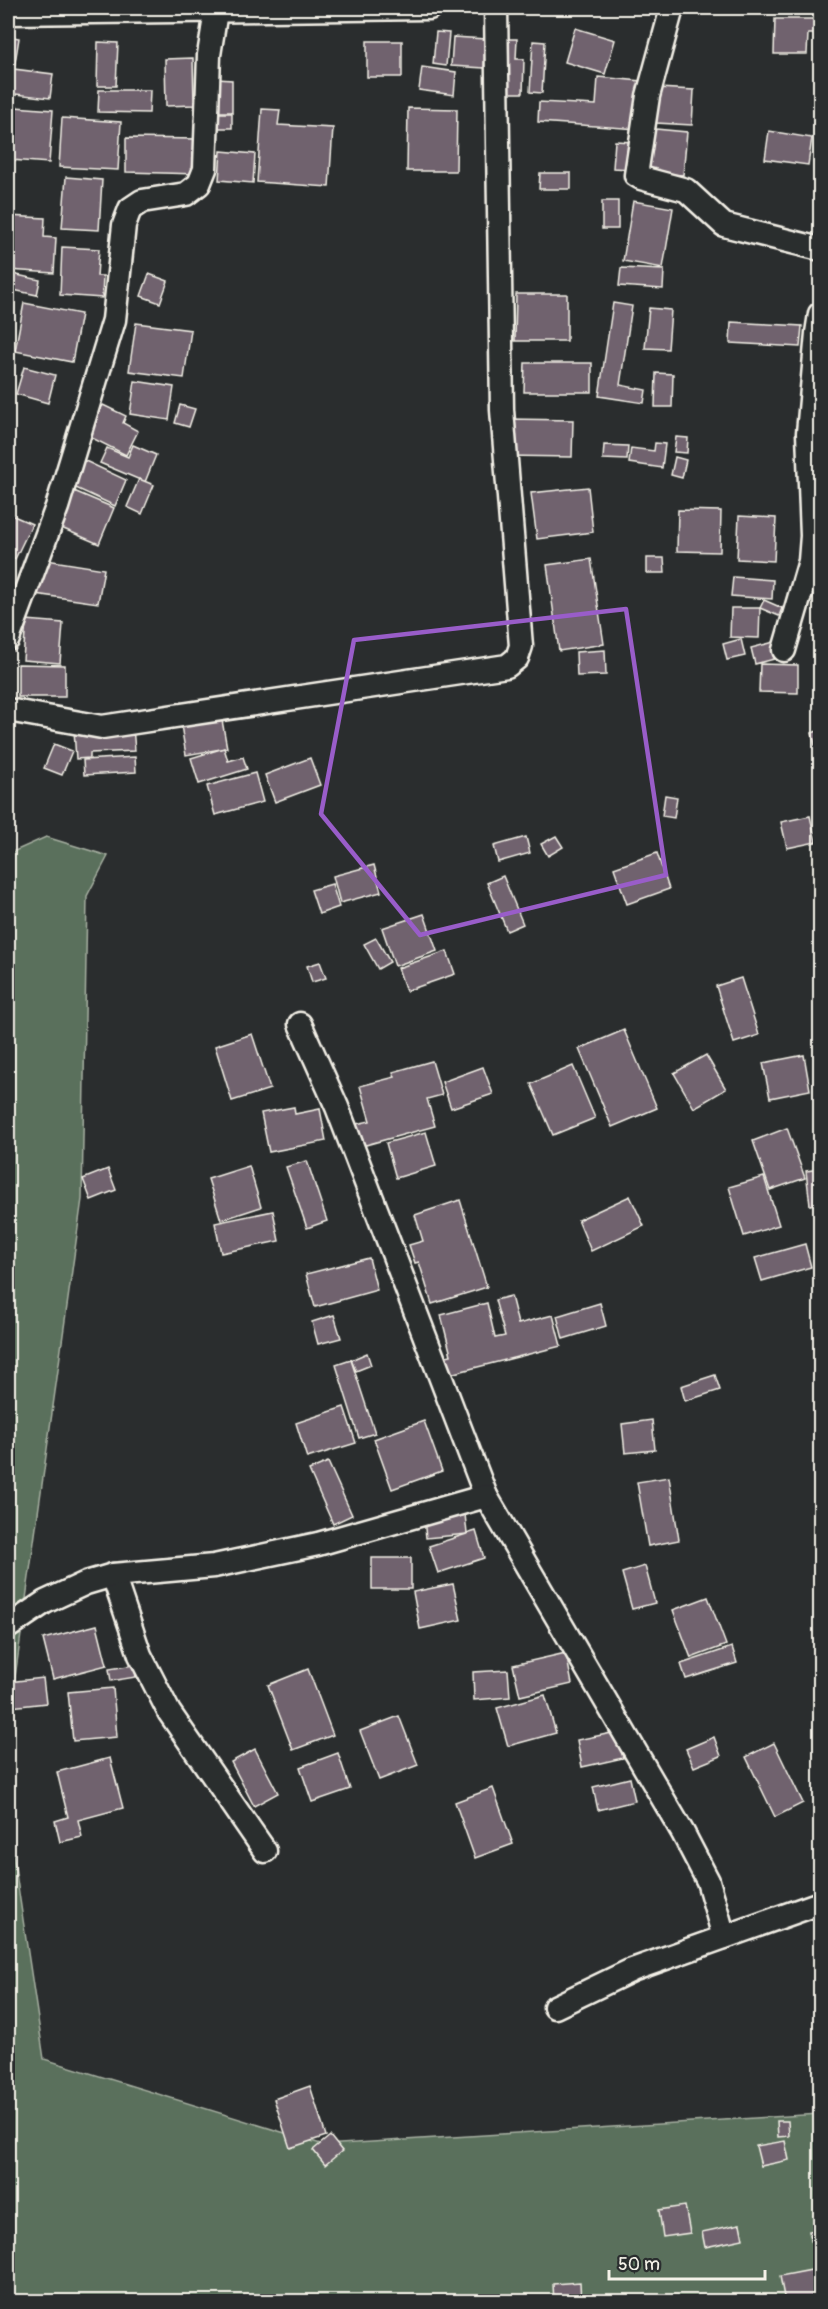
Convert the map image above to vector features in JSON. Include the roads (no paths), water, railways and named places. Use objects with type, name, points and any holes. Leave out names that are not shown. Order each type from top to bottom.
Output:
[{"type":"street","points":[[8,13],[429,8]]},
{"type":"street","points":[[8,710],[102,727],[507,666],[517,658],[521,646],[502,410],[496,8]]},
{"type":"street","points":[[672,8],[648,96],[636,175],[686,190],[724,225],[820,249]]},
{"type":"street","points":[[8,639],[57,507],[114,320],[124,225],[130,209],[142,201],[186,194],[199,184],[205,169],[209,54],[216,10]]},
{"type":"street","points":[[784,650],[810,561],[814,355],[820,314]]},
{"type":"street","points":[[300,1024],[337,1107],[486,1496],[683,1833],[708,1881],[724,1937]]},
{"type":"street","points":[[8,1627],[45,1602],[86,1582],[113,1575],[214,1566],[307,1546],[486,1496]]},
{"type":"street","points":[[113,1575],[140,1655],[169,1712],[265,1851]]},
{"type":"street","points":[[555,2007],[632,1970],[820,1903]]}]
